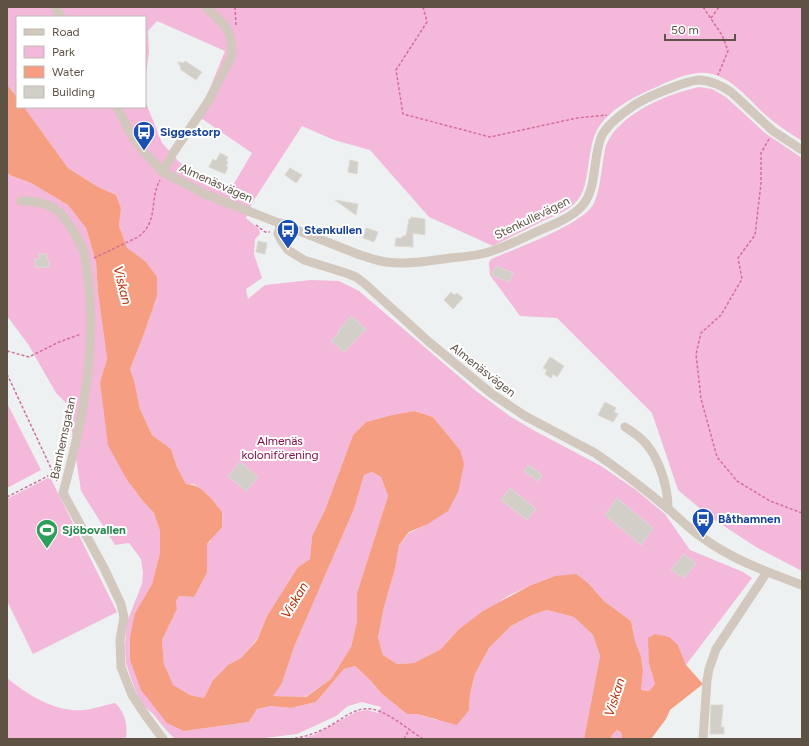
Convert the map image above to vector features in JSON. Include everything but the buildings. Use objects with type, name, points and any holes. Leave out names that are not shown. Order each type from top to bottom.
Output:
[{"type":"street","points":[[55,7],[61,16]]},
{"type":"street","name":"Almenäsvägen","points":[[163,172],[173,153],[208,102],[232,55],[231,40],[226,27],[206,7]]},
{"type":"street","name":"Stenkullevägen","points":[[281,223],[360,255],[386,262],[397,263],[430,261],[471,256],[489,252],[545,228],[580,209],[587,201],[603,134],[617,119],[634,105],[680,84],[699,80],[715,82],[731,92],[773,131],[802,150]]},
{"type":"street","name":"Almenäsvägen","points":[[117,108],[130,134],[144,152],[163,172],[205,194],[281,223],[278,234],[288,250],[304,260],[356,277],[434,346],[492,394],[525,416],[595,453],[628,476],[668,508],[703,539],[733,557],[802,585]]},
{"type":"street","name":"Barnhemsgatan","points":[[21,201],[33,201],[48,205],[58,211],[77,237],[83,252],[88,272],[91,304],[88,374],[82,412],[63,493],[105,570],[121,604],[124,617],[120,640],[121,667],[132,695],[163,739]]},
{"type":"street","points":[[625,427],[647,445],[655,460],[665,482],[668,496],[668,508]]},
{"type":"street","points":[[703,739],[708,680],[716,649],[767,572]]},
{"type":"path","points":[[423,7],[427,22],[396,70],[403,114],[490,138],[577,118],[608,115]]},
{"type":"path","points":[[704,7],[722,35],[728,51],[715,82]]},
{"type":"path","points":[[711,18],[719,7]]},
{"type":"path","points":[[773,131],[761,153],[755,235],[738,258],[742,279],[721,315],[700,333],[696,354],[701,399],[717,458],[737,481],[770,501],[802,513]]},
{"type":"path","points":[[94,258],[144,233],[151,221],[157,186],[163,172]]},
{"type":"path","points":[[7,351],[29,357],[59,342],[80,336],[91,324]]},
{"type":"path","points":[[7,374],[63,493]]},
{"type":"path","points":[[7,497],[54,473]]},
{"type":"path","points":[[290,739],[305,737],[334,724],[352,712],[367,708],[388,716],[423,739]]},
{"type":"path","points":[[404,739],[409,730]]},
{"type":"green space","name":"Almenäs koloniförening","points":[[7,7],[802,7],[802,141],[784,130],[765,115],[740,90],[721,77],[698,73],[680,77],[621,105],[602,123],[597,130],[591,148],[584,188],[581,196],[573,205],[563,212],[493,246],[429,217],[370,150],[334,140],[302,126],[252,203],[246,218],[259,229],[260,234],[255,239],[254,254],[262,278],[246,289],[248,299],[265,285],[311,280],[339,281],[359,291],[476,391],[511,417],[601,466],[636,490],[665,514],[690,550],[743,572],[752,578],[686,665],[678,645],[649,664],[655,684],[649,691],[641,690],[643,671],[641,656],[635,641],[631,621],[604,601],[588,583],[555,576],[508,596],[458,630],[441,649],[414,663],[397,664],[383,655],[378,639],[384,607],[395,569],[399,545],[409,533],[426,525],[460,450],[433,417],[414,411],[366,422],[353,435],[325,510],[312,536],[310,559],[298,567],[267,616],[257,639],[241,658],[228,665],[213,680],[204,698],[190,695],[172,685],[164,664],[162,640],[177,609],[176,601],[179,596],[194,597],[207,573],[207,544],[211,541],[208,495],[194,484],[186,484],[177,467],[171,449],[152,435],[140,409],[134,380],[130,369],[157,296],[145,261],[127,249],[119,226],[121,208],[116,195],[98,187],[68,168],[25,108],[146,108],[146,103],[162,143],[179,162],[216,181],[232,187],[252,153],[195,114],[208,93],[225,51],[157,21],[148,31],[149,52],[146,74],[146,16],[16,16],[16,96],[7,85]]},
{"type":"green space","points":[[699,87],[712,89],[726,97],[765,133],[802,158],[802,571],[756,547],[710,517],[678,490],[652,413],[557,318],[520,316],[490,275],[489,263],[491,259],[531,243],[562,228],[586,213],[593,205],[600,184],[606,145],[622,123],[633,114],[659,100]]},
{"type":"green space","points":[[7,173],[31,183],[68,205],[86,228],[96,262],[98,292],[107,359],[100,382],[127,480],[154,513],[160,531],[160,553],[152,584],[135,613],[184,731],[249,722],[257,709],[271,706],[291,708],[316,702],[344,669],[355,666],[382,694],[407,714],[417,714],[437,720],[469,710],[470,694],[475,674],[489,648],[511,626],[532,615],[547,610],[574,617],[593,635],[600,656],[584,739],[300,739],[314,735],[356,712],[367,710],[378,713],[381,707],[362,702],[348,706],[336,716],[297,734],[257,739],[175,739],[143,705],[136,692],[126,664],[125,644],[127,622],[142,584],[143,573],[141,559],[129,543],[115,545],[81,491],[68,405],[56,393],[28,344],[7,316]]},
{"type":"green space","points":[[7,403],[41,470],[7,488]]},
{"type":"green space","points":[[372,472],[381,477],[388,496],[357,593],[357,621],[351,647],[331,679],[305,697],[272,696],[282,683],[294,647],[354,509],[364,475]]},
{"type":"green space","name":"Sjöbovallen","points":[[50,477],[117,612],[33,654],[7,601],[7,499]]},
{"type":"green space","points":[[7,678],[24,691],[43,702],[64,709],[85,710],[115,703],[121,710],[125,719],[127,729],[126,739],[7,739]]},
{"type":"green space","points":[[617,730],[621,732],[622,739],[611,739],[612,735]]},
{"type":"water","name":"Viskan","points":[[7,85],[16,96],[16,108],[25,108],[68,168],[98,187],[116,195],[121,208],[119,226],[127,248],[145,261],[157,277],[157,296],[130,369],[134,380],[140,409],[152,435],[171,449],[177,467],[186,484],[202,490],[211,498],[222,512],[222,527],[207,544],[207,573],[194,597],[179,596],[176,601],[177,609],[162,640],[164,664],[173,685],[190,695],[204,698],[213,680],[228,665],[241,658],[257,640],[267,616],[298,567],[310,559],[312,536],[325,510],[353,435],[366,422],[414,411],[433,417],[460,450],[464,464],[458,492],[448,511],[426,525],[409,532],[399,545],[395,569],[384,607],[378,638],[383,655],[397,664],[414,663],[441,649],[458,630],[483,611],[529,586],[555,576],[576,574],[588,583],[604,601],[631,621],[635,641],[641,656],[643,671],[641,690],[649,691],[655,684],[649,664],[648,638],[655,634],[669,637],[678,645],[686,665],[703,684],[670,710],[666,719],[651,739],[622,739],[621,732],[617,730],[612,735],[611,739],[584,739],[600,656],[593,635],[574,617],[547,610],[532,615],[511,626],[489,648],[475,674],[470,694],[469,710],[457,725],[417,714],[407,714],[382,694],[355,666],[344,669],[316,702],[291,708],[271,706],[257,709],[249,722],[184,731],[167,723],[141,690],[130,660],[130,637],[135,613],[152,584],[160,553],[160,531],[154,513],[127,480],[108,445],[100,382],[107,359],[98,292],[96,262],[86,228],[68,205],[31,183],[7,173]],"holes":[[[372,472],[381,477],[388,496],[357,593],[357,621],[351,647],[331,679],[306,697],[273,696],[282,683],[294,647],[354,509],[364,475]]]},
{"type":"place","name":"Siggestorp","points":[[144,152]]},
{"type":"place","name":"Stenkullen","points":[[288,250]]},
{"type":"place","name":"Båthamnen","points":[[703,538]]},
{"type":"place","name":"Sjöbovallen","points":[[47,550]]}]
